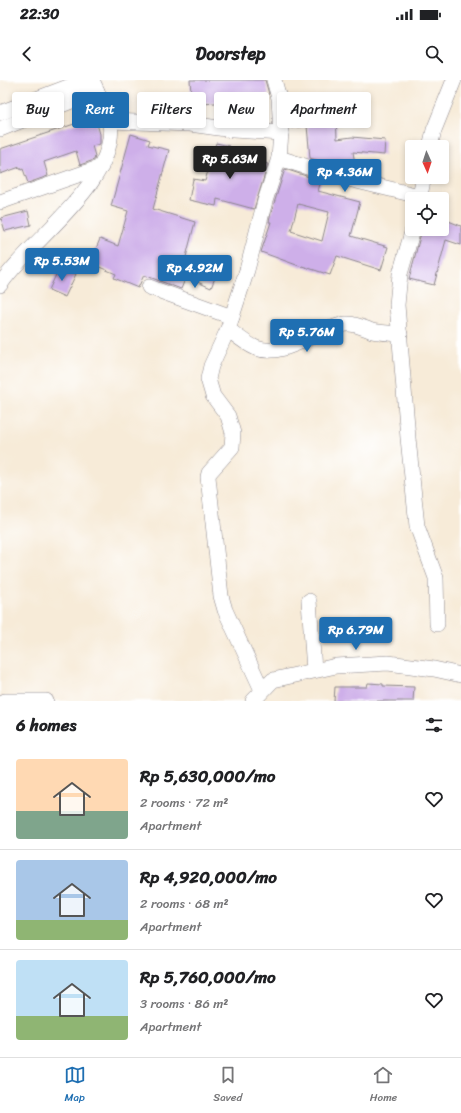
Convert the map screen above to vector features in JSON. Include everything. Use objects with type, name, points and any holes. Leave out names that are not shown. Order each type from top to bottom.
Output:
[{"type":"street","points":[[54,92],[86,80]]},
{"type":"street","points":[[274,80],[279,98],[281,132],[279,158],[265,201],[247,270],[230,323],[211,366],[208,379],[213,396],[228,416],[233,432],[232,447],[209,473],[208,477],[221,596],[225,610],[257,696],[274,680],[336,666],[388,663],[434,668],[461,675]]},
{"type":"street","points":[[432,140],[434,130],[454,80]]},
{"type":"street","points":[[64,101],[94,85]]},
{"type":"street","points":[[0,113],[12,108]]},
{"type":"street","points":[[129,122],[190,124],[233,130],[281,132]]},
{"type":"street","points":[[0,129],[12,124]]},
{"type":"street","points":[[0,285],[10,271],[78,200],[101,167],[110,144],[110,128]]},
{"type":"street","points":[[279,158],[336,176],[405,194]]},
{"type":"street","points":[[0,202],[101,167]]},
{"type":"street","points":[[411,236],[400,274],[397,305],[407,431],[417,526],[436,578],[437,624]]},
{"type":"street","points":[[149,287],[230,323],[247,343],[257,348],[267,350],[277,350],[297,343],[325,330],[348,324],[374,331],[400,334]]},
{"type":"street","points":[[309,601],[314,670]]},
{"type":"street","points":[[5,701],[46,701]]},
{"type":"building","points":[[190,80],[265,80],[268,92],[214,92],[214,103],[206,104],[206,92],[191,92]]},
{"type":"building","points":[[72,125],[72,128],[98,128],[100,144],[92,146],[95,156],[94,160],[80,165],[76,151],[44,162],[48,176],[28,183],[23,169],[21,170],[20,167],[0,174],[0,149]]},
{"type":"building","points":[[307,128],[337,128],[337,139],[352,137],[385,140],[384,155],[353,152],[355,164],[337,167],[310,158]]},
{"type":"building","points":[[131,134],[150,140],[148,145],[169,150],[153,209],[195,222],[186,257],[218,270],[211,288],[186,277],[181,289],[144,275],[138,288],[114,278],[116,274],[90,263],[100,239],[118,246],[128,211],[111,206]]},
{"type":"building","points":[[216,143],[229,146],[227,155],[268,164],[254,209],[217,199],[216,206],[189,200],[193,179],[205,181]]},
{"type":"building","points":[[285,169],[321,181],[318,191],[360,202],[351,236],[388,247],[381,270],[337,256],[330,275],[302,267],[261,252],[271,222],[269,222]],"holes":[[[298,204],[329,212],[322,241],[291,231]]]},
{"type":"building","points":[[28,211],[31,225],[5,231],[1,218]]},
{"type":"building","points":[[449,221],[461,226],[461,245],[446,240],[434,285],[409,279],[420,236],[449,236]]},
{"type":"building","points":[[60,266],[76,274],[65,297],[49,290]]},
{"type":"building","points":[[368,683],[383,684],[383,686],[414,687],[413,701],[334,701],[335,687],[367,687]]}]
